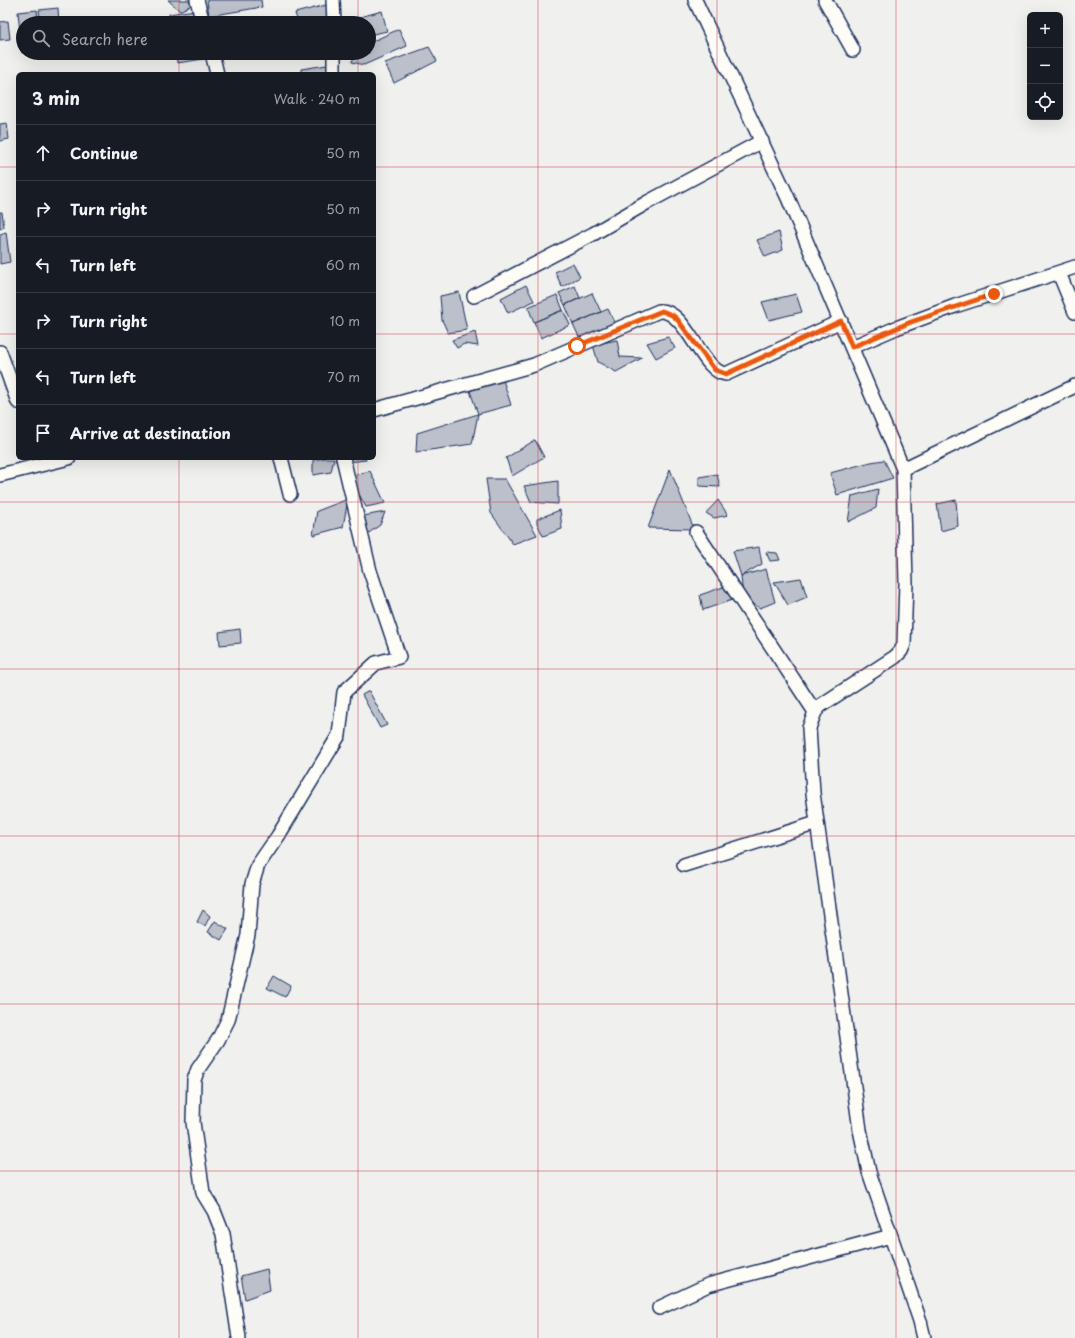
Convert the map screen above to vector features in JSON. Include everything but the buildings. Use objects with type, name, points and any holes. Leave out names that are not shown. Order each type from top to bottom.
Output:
[{"type":"street","points":[[197,0],[201,16]]},
{"type":"street","points":[[333,0],[334,16]]},
{"type":"street","points":[[695,0],[762,141],[841,321],[903,469],[906,583],[904,644],[895,658],[827,700],[815,712],[810,722],[809,734],[817,823],[866,1164],[920,1322],[924,1338]]},
{"type":"street","points":[[825,0],[853,50]]},
{"type":"street","points":[[214,60],[217,72]]},
{"type":"street","points":[[334,60],[334,72]]},
{"type":"street","points":[[474,296],[593,234],[648,202],[762,141]]},
{"type":"street","points":[[852,347],[896,328],[955,306],[1075,267]]},
{"type":"street","points":[[1059,273],[1075,312]]},
{"type":"street","points":[[376,409],[534,365],[659,311],[668,313],[677,319],[715,370],[726,374],[841,321]]},
{"type":"street","points":[[0,352],[16,396]]},
{"type":"street","points":[[903,469],[1075,386]]},
{"type":"street","points":[[0,475],[39,462],[54,460]]},
{"type":"street","points":[[281,460],[290,494]]},
{"type":"street","points":[[239,1338],[223,1234],[214,1211],[203,1193],[193,1122],[194,1080],[198,1069],[218,1040],[228,1020],[248,935],[252,884],[258,865],[278,836],[339,735],[344,692],[376,663],[399,657],[370,571],[343,460]]},
{"type":"street","points":[[696,532],[815,712]]},
{"type":"street","points":[[684,865],[817,823]]},
{"type":"street","points":[[659,1308],[708,1285],[891,1236]]},
{"type":"route","points":[[577,346],[635,320],[659,311],[665,311],[677,319],[715,370],[722,374],[726,374],[841,321],[852,347],[911,322],[994,294]]}]
